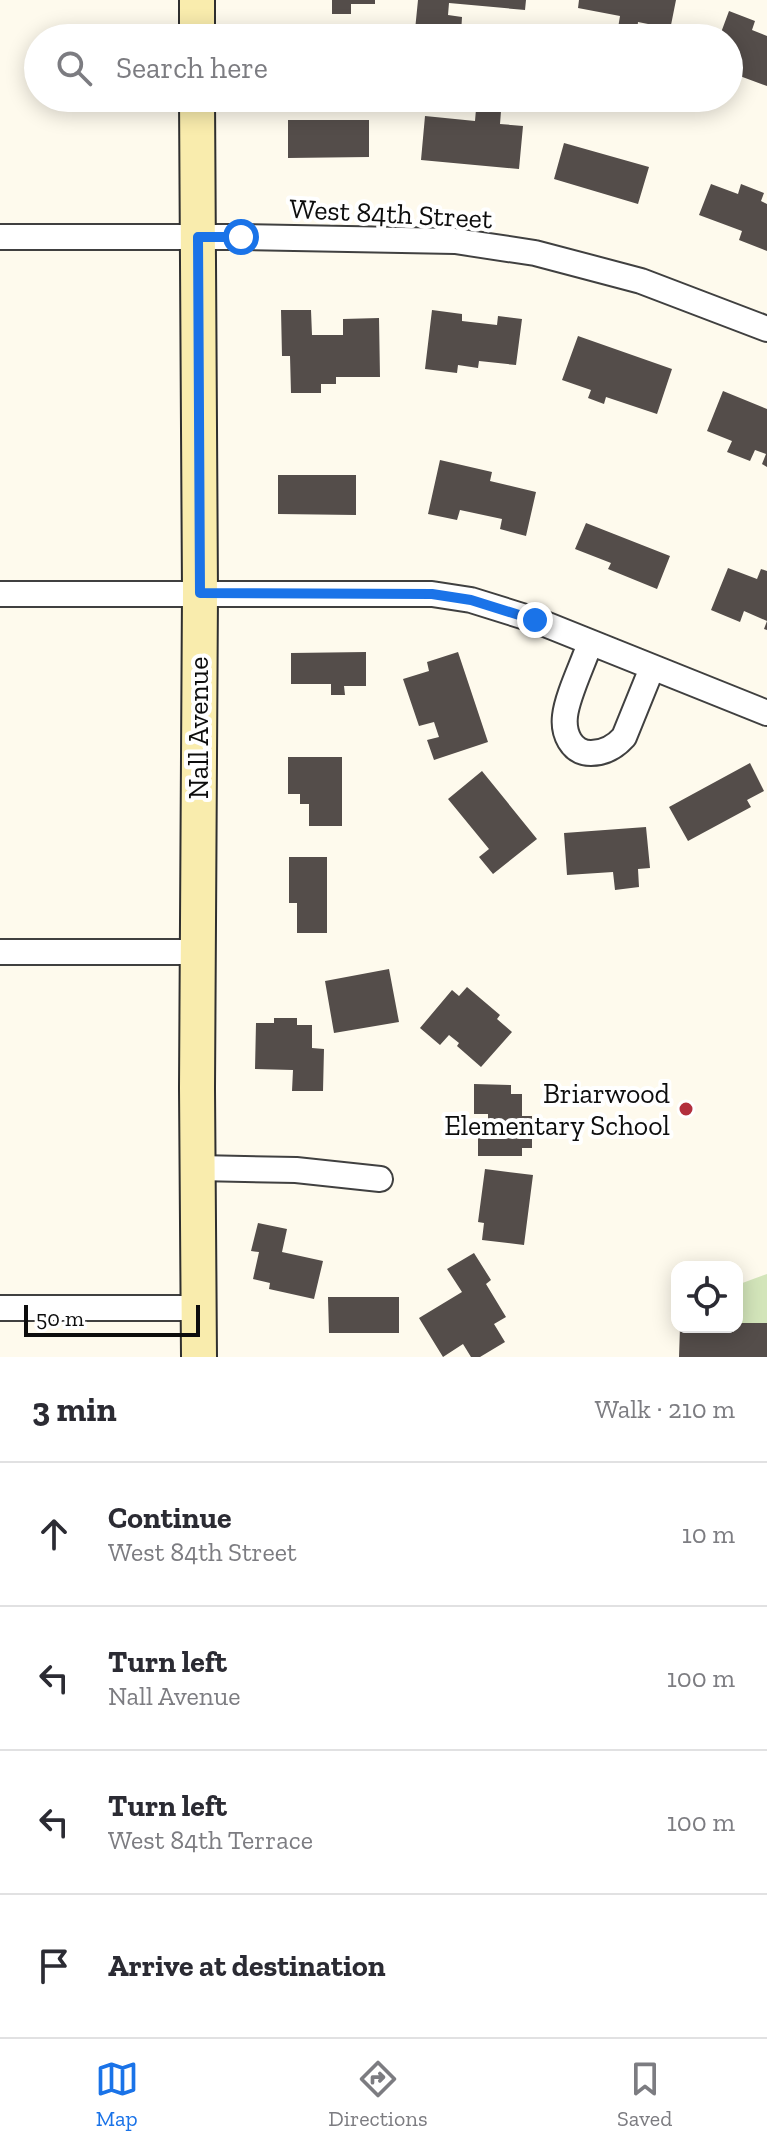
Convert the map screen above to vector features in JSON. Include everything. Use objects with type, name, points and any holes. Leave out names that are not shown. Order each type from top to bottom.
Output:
[{"type":"main road","points":[[197,0],[197,24]]},
{"type":"main road","name":"Nall Avenue","points":[[197,112],[199,1357]]},
{"type":"street","name":"West 84th Street","points":[[0,237],[455,241],[535,253],[641,281],[767,329]]},
{"type":"street","points":[[0,594],[432,594],[471,600],[501,608],[767,713]]},
{"type":"street","points":[[590,643],[565,717],[571,745],[585,753],[608,750],[624,737],[652,668]]},
{"type":"street","points":[[0,952],[199,952]]},
{"type":"street","points":[[198,1168],[296,1170],[380,1179]]},
{"type":"street","points":[[0,1308],[199,1308]]},
{"type":"green space","points":[[767,1274],[767,1323],[743,1323],[743,1283]]},
{"type":"building","points":[[332,0],[375,0],[375,4],[351,4],[351,14],[332,14]]},
{"type":"building","points":[[418,0],[526,0],[525,10],[449,3],[448,15],[462,17],[462,24],[416,24]]},
{"type":"building","points":[[579,0],[676,0],[671,24],[619,24],[620,16],[578,8]]},
{"type":"building","points":[[729,11],[755,21],[752,30],[767,36],[767,86],[743,77],[743,24],[724,24]]},
{"type":"building","points":[[476,112],[501,112],[500,124],[523,126],[519,169],[421,160],[425,116],[475,121]]},
{"type":"building","points":[[288,120],[369,120],[369,157],[288,158]]},
{"type":"building","points":[[564,143],[649,167],[638,204],[554,179]]},
{"type":"building","points":[[711,184],[738,194],[741,184],[764,193],[761,201],[767,204],[767,251],[739,240],[742,231],[699,215]]},
{"type":"building","points":[[281,310],[311,310],[312,335],[343,335],[343,319],[379,318],[380,377],[336,377],[336,384],[321,384],[321,393],[291,393],[290,356],[282,356]]},
{"type":"building","points":[[432,310],[462,314],[462,321],[497,325],[498,316],[522,319],[516,365],[479,361],[478,368],[458,365],[457,373],[425,369]]},
{"type":"building","points":[[578,336],[672,369],[657,414],[606,397],[604,404],[588,398],[591,390],[562,380]]},
{"type":"building","points":[[723,391],[767,409],[767,467],[762,464],[766,454],[755,450],[750,461],[727,452],[732,441],[707,431]]},
{"type":"building","points":[[440,460],[492,472],[490,481],[536,492],[526,536],[500,529],[502,519],[460,510],[457,520],[428,514]]},
{"type":"building","points":[[278,475],[356,475],[356,515],[278,514]]},
{"type":"building","points":[[586,523],[670,556],[657,589],[608,569],[611,563],[575,549]]},
{"type":"building","points":[[728,568],[757,579],[761,569],[767,571],[767,621],[744,611],[740,622],[711,610]]},
{"type":"building","points":[[366,652],[366,686],[344,686],[345,695],[331,695],[331,684],[291,684],[291,653]]},
{"type":"building","points":[[458,652],[488,742],[434,760],[427,740],[439,737],[434,722],[419,726],[403,679],[429,671],[427,662]]},
{"type":"building","points":[[288,757],[342,757],[342,826],[309,826],[309,804],[300,804],[300,794],[288,794]]},
{"type":"building","points":[[750,763],[764,791],[747,800],[751,807],[688,841],[669,807]]},
{"type":"building","points":[[482,771],[537,839],[493,874],[479,857],[489,849],[448,799]]},
{"type":"building","points":[[646,827],[650,868],[638,869],[639,887],[615,890],[613,872],[567,875],[564,833]]},
{"type":"building","points":[[289,857],[327,857],[327,933],[297,933],[297,903],[289,903]]},
{"type":"building","points":[[389,969],[399,1022],[334,1033],[325,981]]},
{"type":"building","points":[[467,987],[500,1015],[497,1019],[512,1032],[481,1067],[449,1035],[440,1045],[420,1028],[452,990],[459,996]]},
{"type":"building","points":[[274,1018],[297,1018],[297,1025],[312,1025],[312,1048],[324,1049],[323,1091],[292,1091],[293,1070],[255,1069],[256,1023],[274,1023]]},
{"type":"building","points":[[474,1084],[511,1085],[511,1094],[522,1094],[522,1116],[532,1116],[532,1148],[522,1148],[522,1156],[478,1156],[478,1124],[488,1124],[488,1114],[474,1114]]},
{"type":"building","points":[[485,1169],[533,1175],[524,1245],[482,1240],[484,1223],[478,1222]]},
{"type":"building","points":[[258,1223],[287,1229],[282,1252],[323,1261],[314,1299],[269,1289],[270,1283],[253,1279],[259,1252],[251,1251]]},
{"type":"building","points":[[474,1253],[491,1280],[486,1284],[506,1317],[494,1324],[505,1342],[480,1357],[471,1357],[463,1344],[443,1357],[419,1318],[462,1292],[447,1269]]},
{"type":"building","points":[[328,1297],[399,1297],[399,1333],[329,1333]]},
{"type":"building","points":[[743,1323],[767,1323],[767,1357],[679,1357],[680,1333],[743,1333]]},
{"type":"place","name":"Briarwood Elementary School","points":[[686,1109]]},
{"type":"route","points":[[241,237],[198,237],[200,593],[432,594],[471,600],[535,620]]}]
